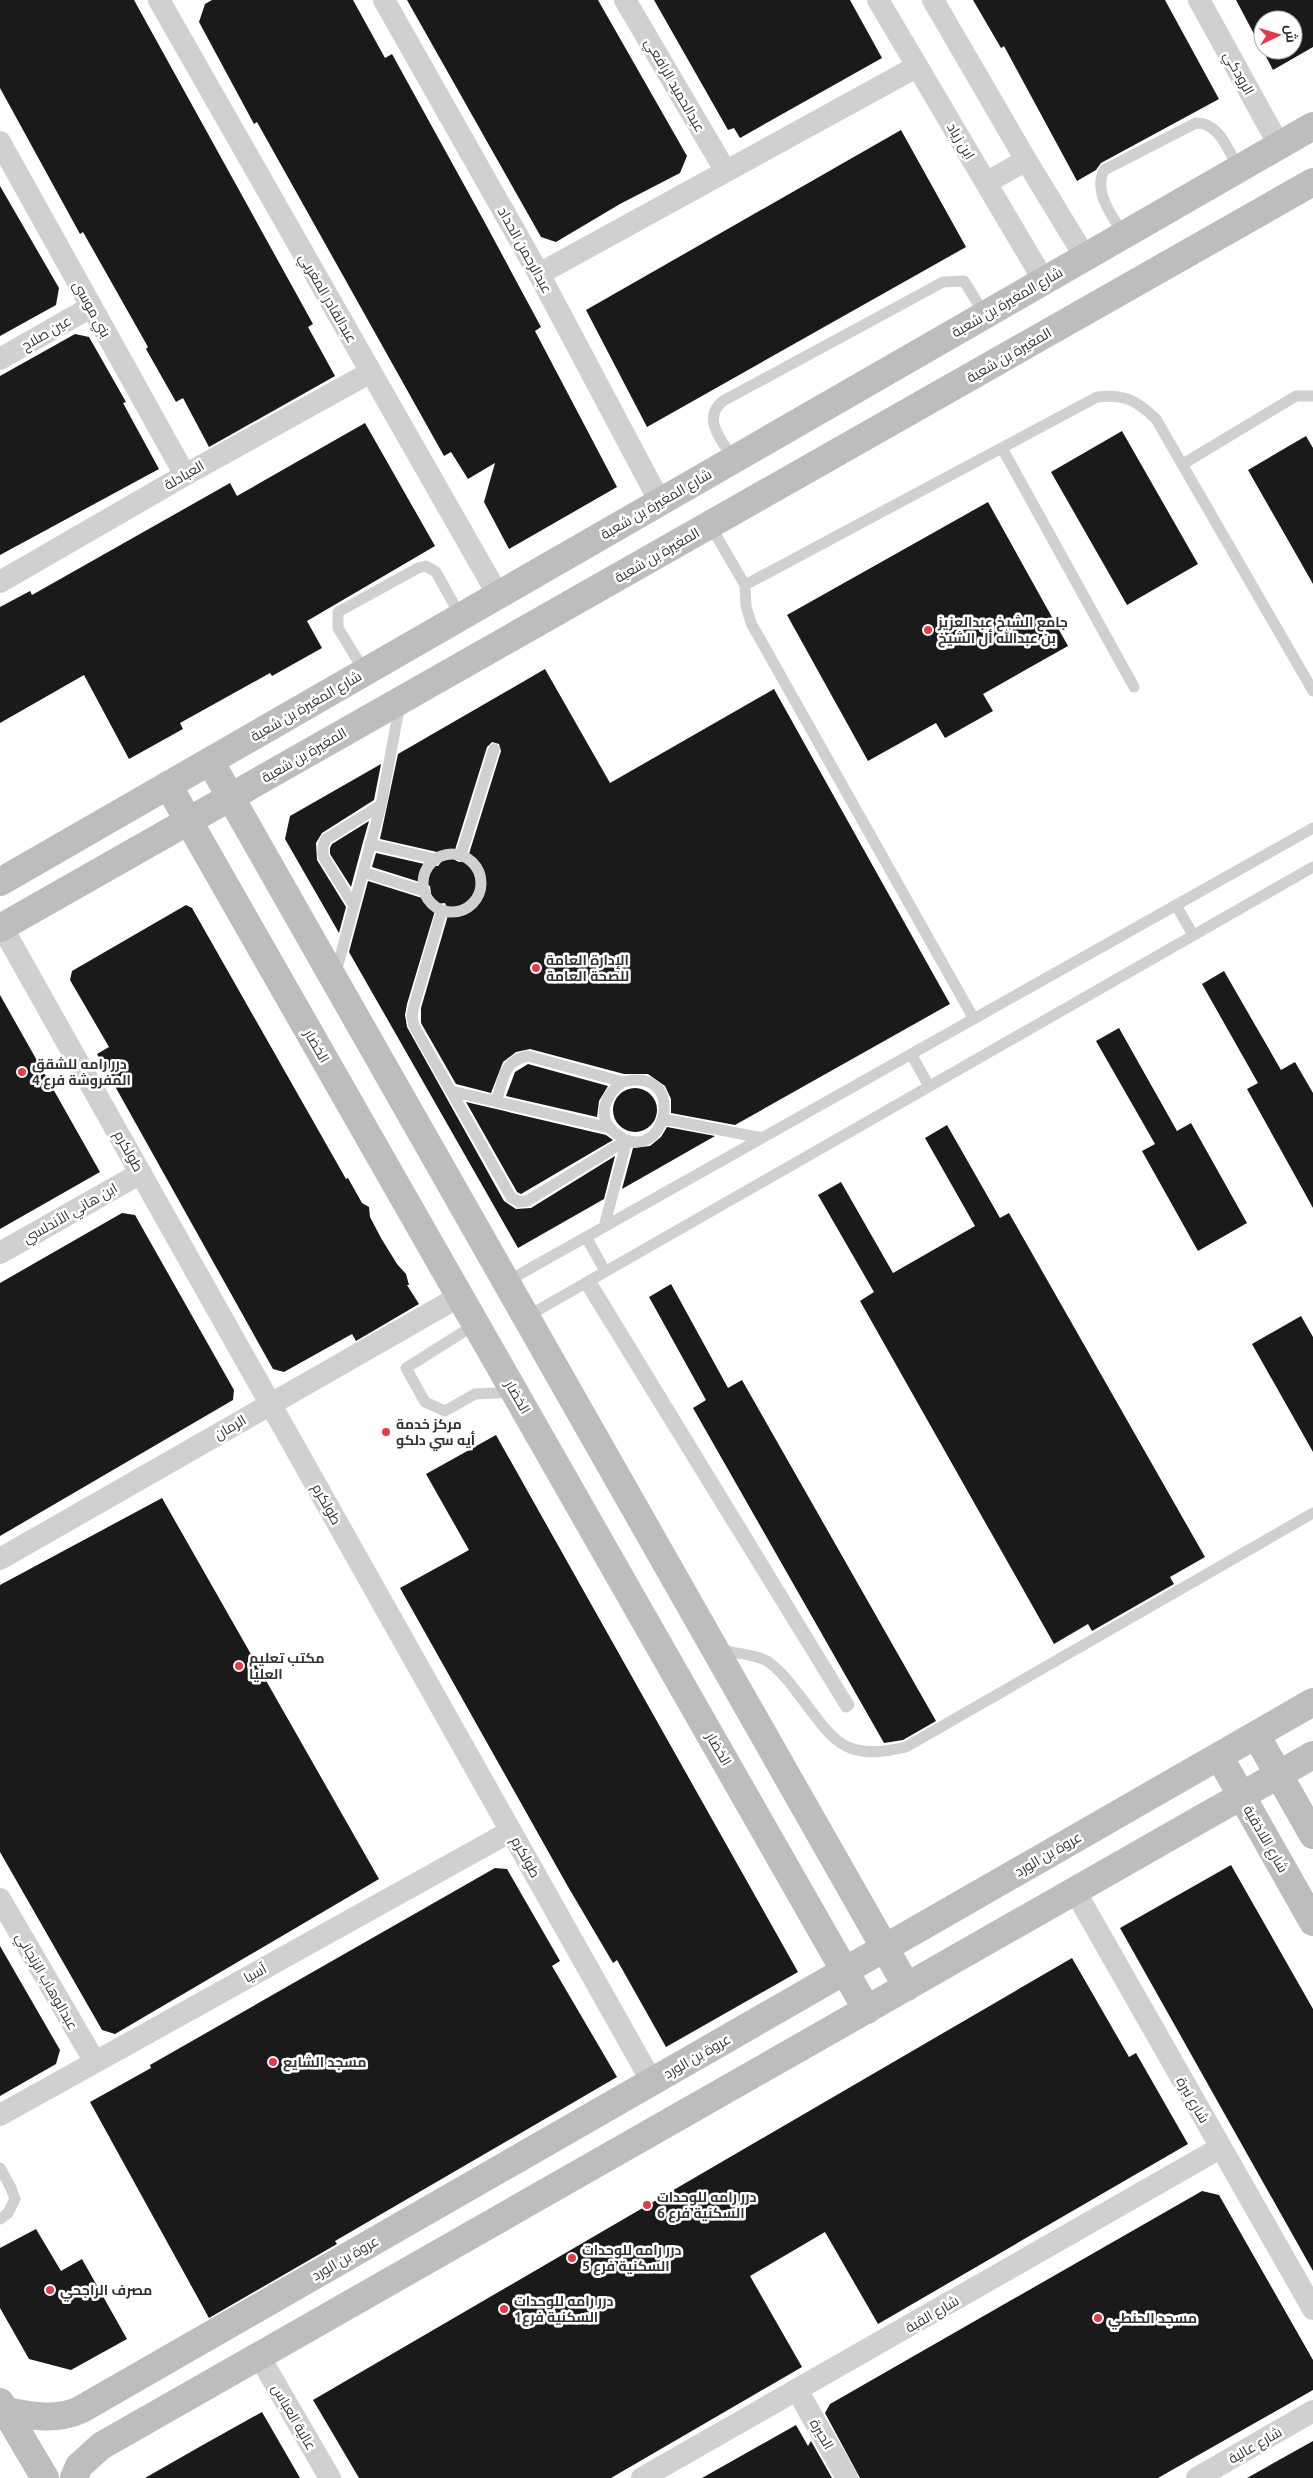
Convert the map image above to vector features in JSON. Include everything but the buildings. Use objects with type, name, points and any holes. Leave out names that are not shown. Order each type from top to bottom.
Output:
[{"type":"street","name":"عبدالقادر المغربي","points":[[159,0],[498,595]]},
{"type":"street","name":"عبدالرحمن الحداد","points":[[384,0],[539,274],[660,502]]},
{"type":"street","name":"عبدالحميد الرافعي","points":[[625,0],[725,170]]},
{"type":"street","name":"ابن زياد","points":[[878,0],[1044,281]]},
{"type":"street","points":[[933,0],[1085,257]]},
{"type":"street","name":"الرودكي","points":[[1199,0],[1279,145]]},
{"type":"street","points":[[539,274],[725,170],[916,67]]},
{"type":"street","name":"شارع المغيرة بن شعبة","points":[[0,882],[1313,126]]},
{"type":"street","name":"بني موسى","points":[[0,142],[185,475]]},
{"type":"street","points":[[986,182],[1026,160]]},
{"type":"street","name":"المغيرة بن شعبة","points":[[1,928],[1313,182]]},
{"type":"street","name":"عين صلاح","points":[[0,358],[91,306]]},
{"type":"street","name":"العبادلة","points":[[0,582],[185,475],[370,372]]},
{"type":"street","points":[[210,761],[907,1986]]},
{"type":"street","name":"الخضار","points":[[168,785],[867,2010]]},
{"type":"street","name":"طولكرم","points":[[1,928],[141,1173],[652,2082]]},
{"type":"street","name":"ابن هاني الأندلسي","points":[[0,1253],[141,1173]]},
{"type":"street","name":"الرمان","points":[[0,1559],[460,1296]]},
{"type":"street","name":"عروة بن الورد","points":[[3,2406],[49,2418],[68,2415],[80,2410],[1313,1702]]},
{"type":"street","points":[[1256,1735],[1313,1835]]},
{"type":"street","points":[[74,2478],[79,2466],[101,2446],[1313,1755]]},
{"type":"street","name":"شارع اللاذقية","points":[[1219,1756],[1313,1922]]},
{"type":"street","name":"آسيا","points":[[0,2115],[511,1831]]},
{"type":"street","name":"شارع نبرة","points":[[1075,1891],[1313,2309]]},
{"type":"street","name":"عبدالوهاب الزنجاني","points":[[0,1899],[95,2062]]},
{"type":"street","name":"شارع القبة","points":[[642,2478],[1220,2148]]},
{"type":"street","name":"عالية العباس","points":[[259,2356],[330,2478]]},
{"type":"street","name":"الحيرة","points":[[798,2390],[847,2478]]},
{"type":"street","points":[[3,2406],[45,2478]]},
{"type":"street","points":[[80,2410],[79,2422],[82,2432],[88,2442],[101,2446]]},
{"type":"street","name":"شارع عالية","points":[[1197,2478],[1313,2411]]},
{"type":"lane","points":[[1124,235],[1100,192],[1099,180],[1104,170],[1196,123],[1205,123],[1214,127],[1239,168]]},
{"type":"lane","points":[[734,460],[716,433],[712,417],[715,407],[723,401],[943,282],[964,282],[984,315]]},
{"type":"lane","points":[[745,585],[1097,397],[1117,395],[1139,403],[1156,419],[1313,692]]},
{"type":"lane","points":[[1183,464],[1296,396],[1313,396]]},
{"type":"lane","points":[[1002,448],[1134,687]]},
{"type":"lane","points":[[710,525],[745,585],[746,606],[750,623],[974,1019]]},
{"type":"lane","points":[[364,672],[338,628],[338,612],[418,568],[426,566],[436,572],[461,617]]},
{"type":"lane","points":[[334,979],[381,805],[401,700]]},
{"type":"lane","points":[[461,855],[494,749]]},
{"type":"lane","points":[[354,906],[323,856],[323,846],[326,839],[381,805]]},
{"type":"lane","points":[[506,1282],[1313,828]]},
{"type":"lane","points":[[370,844],[435,859]]},
{"type":"lane","points":[[443,854],[461,855],[476,866],[481,883],[479,892],[468,906],[460,911],[442,910],[434,906],[424,891],[424,873],[435,859],[443,854]]},
{"type":"lane","points":[[526,1317],[1313,867]]},
{"type":"lane","points":[[363,872],[424,891]]},
{"type":"lane","points":[[1176,905],[1193,936]]},
{"type":"lane","points":[[442,910],[412,1016],[414,1026],[511,1197],[518,1202],[527,1201],[627,1140],[644,1140],[653,1135],[664,1120],[664,1100],[651,1084],[632,1080],[623,1082],[528,1056],[515,1058],[508,1065],[496,1102]]},
{"type":"lane","points":[[911,1054],[929,1086]]},
{"type":"lane","points":[[610,1128],[604,1111],[606,1102],[609,1094],[623,1082]]},
{"type":"lane","points":[[451,1091],[610,1128],[627,1140]]},
{"type":"lane","points":[[664,1120],[762,1138]]},
{"type":"lane","points":[[604,1226],[627,1140]]},
{"type":"lane","points":[[586,1237],[605,1271]]},
{"type":"lane","points":[[587,1281],[849,1705],[846,1707],[587,1281]]},
{"type":"lane","points":[[476,1324],[406,1368],[425,1402],[445,1411],[475,1394],[515,1392]]},
{"type":"lane","points":[[716,1650],[765,1660],[782,1672],[837,1742],[858,1751],[882,1753],[906,1747],[1313,1513]]},
{"type":"lane","points":[[0,2168],[12,2188],[15,2199],[8,2213],[0,2219]]},
{"type":"place","name":"جامع الشيخ عبدالعزيز بن عبدالله أل الشيخ","points":[[928,630]]},
{"type":"place","name":"الإدارة العامة للصحة العامة","points":[[536,968]]},
{"type":"place","name":"درر رامه للشقق المفروشة فرع 4","points":[[22,1072]]},
{"type":"place","name":"مركز خدمة أيه سي دلكو","points":[[386,1432]]},
{"type":"place","name":"مكتب تعليم العليا","points":[[239,1666]]},
{"type":"place","name":"مسجد الشايع","points":[[273,2062]]},
{"type":"place","name":"درر رامه للوحدات السكنية فرع 6","points":[[647,2205]]},
{"type":"place","name":"درر رامه للوحدات السكنية فرع 5","points":[[572,2258]]},
{"type":"place","name":"مصرف الراجحي","points":[[50,2290]]},
{"type":"place","name":"درر رامه للوحدات السكنية فرع1","points":[[504,2309]]},
{"type":"place","name":"مسجد الحنطي","points":[[1098,2318]]}]
